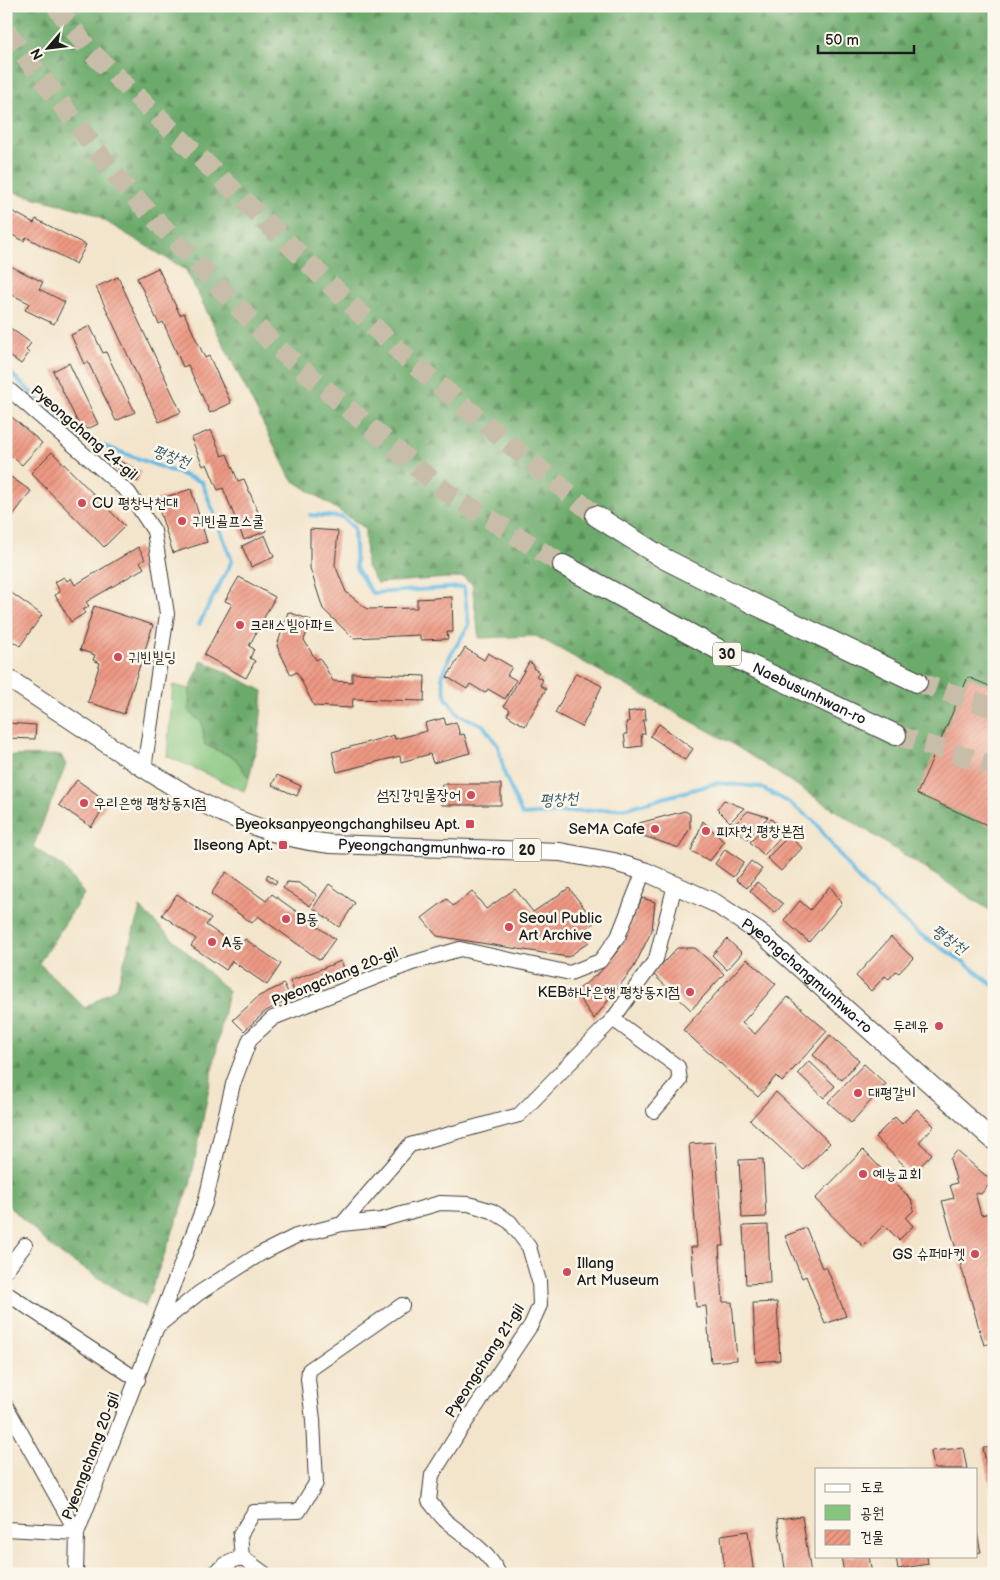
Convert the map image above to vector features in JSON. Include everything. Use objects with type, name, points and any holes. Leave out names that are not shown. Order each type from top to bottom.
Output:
[{"type":"highway","points":[[596,516],[663,558],[917,682]]},
{"type":"highway","name":"Naebusunhwan-ro","points":[[563,565],[725,653],[896,735]]},
{"type":"main road","name":"Pyeongchangmunhwa-ro","points":[[6,677],[182,793],[215,810],[258,827],[306,840],[364,846],[560,852],[614,862],[644,871],[715,903],[763,935],[994,1142]]},
{"type":"street","name":"Pyeongchang 24-gil","points":[[6,387],[129,493],[154,531],[167,614],[144,769]]},
{"type":"street","name":"Pyeongchang 20-gil","points":[[76,1574],[78,1533],[205,1203],[233,1084],[250,1039],[273,1018],[412,964],[460,949],[570,973],[600,961],[618,937],[644,871]]},
{"type":"street","points":[[342,1224],[410,1145],[519,1115],[614,1019],[656,959],[675,885]]},
{"type":"street","points":[[614,1019],[678,1067],[680,1082],[654,1110]]},
{"type":"street","name":"Pyeongchang 21-gil","points":[[159,1326],[199,1292],[260,1254],[296,1236],[342,1224],[381,1220],[440,1204],[469,1204],[492,1211],[510,1222],[529,1247],[538,1281],[540,1305],[531,1325],[459,1432],[432,1476],[429,1501],[446,1521],[464,1534],[493,1561],[499,1574]]},
{"type":"street","points":[[6,1270],[25,1245]]},
{"type":"street","name":"Pyeongchang 20-gil","points":[[6,1293],[138,1380]]},
{"type":"street","points":[[266,1574],[242,1557],[240,1535],[254,1512],[299,1511],[316,1483],[313,1420],[308,1379],[309,1370],[402,1305]]},
{"type":"street","points":[[6,1406],[78,1533]]},
{"type":"street","points":[[6,1530],[78,1533]]},
{"type":"street","points":[[212,1574],[226,1564],[242,1557]]},
{"type":"green space","points":[[6,6],[994,6],[994,913],[731,743],[536,636],[479,638],[472,584],[463,577],[377,583],[366,565],[365,528],[291,479],[186,270],[90,212],[6,190]]},
{"type":"green space","points":[[202,660],[263,691],[259,737],[249,778],[235,758],[205,745],[202,722],[189,712],[190,689]]},
{"type":"green space","points":[[173,685],[190,689],[189,712],[202,722],[205,745],[235,758],[249,778],[244,791],[167,756]]},
{"type":"green space","points":[[61,755],[66,765],[33,847],[63,867],[84,894],[39,963],[85,1008],[117,987],[140,908],[228,991],[190,1185],[145,1307],[56,1251],[6,1203],[6,756]]},
{"type":"building","points":[[6,208],[34,223],[36,219],[86,245],[76,264],[26,237],[24,241],[6,232]]},
{"type":"building","points":[[6,264],[43,282],[39,289],[65,302],[54,324],[25,310],[29,303],[6,292]]},
{"type":"building","points":[[158,268],[180,315],[184,313],[205,358],[209,356],[231,403],[210,413],[188,365],[183,367],[163,322],[159,324],[137,278]]},
{"type":"building","points":[[118,277],[181,412],[159,422],[96,287]]},
{"type":"building","points":[[6,325],[31,343],[26,350],[29,353],[21,364],[6,353]]},
{"type":"building","points":[[90,326],[103,353],[106,352],[135,412],[116,421],[88,362],[84,364],[71,335]]},
{"type":"building","points":[[69,363],[98,424],[87,429],[79,425],[53,371]]},
{"type":"building","points":[[6,412],[42,443],[22,465],[6,451]]},
{"type":"building","points":[[211,430],[222,456],[227,454],[238,481],[244,479],[266,531],[244,540],[223,488],[218,490],[207,464],[203,466],[191,438]]},
{"type":"building","points":[[52,452],[125,526],[104,547],[31,473]]},
{"type":"building","points":[[121,462],[141,472],[137,482],[117,472]]},
{"type":"building","points":[[8,475],[31,491],[6,525],[6,478]]},
{"type":"building","name":"귀빈골프스쿨","points":[[191,489],[207,542],[173,553],[156,500]]},
{"type":"building","points":[[310,529],[338,531],[335,565],[346,592],[367,609],[417,608],[417,599],[452,597],[453,632],[447,632],[448,639],[420,640],[420,635],[353,638],[323,609],[310,568]]},
{"type":"building","points":[[265,535],[274,557],[251,567],[242,546]]},
{"type":"building","points":[[138,547],[145,559],[140,562],[144,568],[86,602],[89,606],[83,610],[85,613],[71,622],[55,595],[60,592],[55,582],[64,577],[67,581],[71,578],[75,585]]},
{"type":"building","name":"크래스빌아파트","points":[[239,577],[275,597],[249,646],[254,649],[250,658],[255,661],[246,678],[204,655],[232,604],[225,601]]},
{"type":"building","points":[[6,589],[42,615],[20,646],[6,637]]},
{"type":"building","name":"귀빈빌딩","points":[[94,606],[153,625],[124,714],[88,702],[100,663],[93,660],[95,655],[80,650]]},
{"type":"building","points":[[288,612],[311,620],[304,640],[316,660],[320,658],[333,681],[352,682],[352,673],[425,676],[424,701],[353,699],[352,708],[314,706],[297,672],[291,675],[277,646]]},
{"type":"building","points":[[465,648],[484,660],[488,653],[512,667],[507,675],[516,680],[505,699],[488,689],[485,693],[470,684],[467,689],[447,677]]},
{"type":"building","points":[[529,662],[539,672],[536,676],[543,680],[540,685],[546,689],[525,726],[507,715],[510,710],[504,706]]},
{"type":"building","points":[[576,673],[602,686],[582,727],[555,713]]},
{"type":"building","points":[[968,677],[994,688],[994,828],[917,794]]},
{"type":"building","points":[[645,709],[646,720],[643,720],[645,734],[641,734],[642,746],[626,748],[624,734],[627,734],[626,722],[629,722],[628,712]]},
{"type":"building","points":[[444,718],[446,725],[456,722],[460,735],[464,734],[470,753],[433,763],[430,754],[401,762],[400,756],[337,772],[332,752],[394,735],[395,739],[427,731],[425,723]]},
{"type":"building","points":[[6,723],[36,725],[35,739],[6,738]]},
{"type":"building","points":[[659,724],[693,749],[685,760],[650,736]]},
{"type":"building","points":[[277,775],[301,786],[297,796],[272,785]]},
{"type":"building","name":"우리은행 평창동지점","points":[[77,780],[108,802],[91,827],[59,805]]},
{"type":"building","name":"섬진강민물장어","points":[[442,784],[501,784],[501,805],[442,805]]},
{"type":"building","points":[[724,800],[744,808],[730,822],[717,809]]},
{"type":"building","points":[[685,811],[690,814],[690,828],[679,848],[620,828]]},
{"type":"building","points":[[748,811],[768,817],[747,839],[733,826]]},
{"type":"building","points":[[771,819],[785,832],[764,855],[750,842]]},
{"type":"building","name":"피자헛 평창본점","points":[[703,821],[724,842],[710,861],[691,851]]},
{"type":"building","points":[[789,836],[802,848],[781,871],[767,858]]},
{"type":"building","points":[[725,849],[744,862],[733,877],[715,864]]},
{"type":"building","points":[[751,861],[762,869],[747,888],[736,880]]},
{"type":"building","name":"B동","points":[[226,872],[266,901],[272,894],[335,939],[320,960],[258,916],[252,923],[211,894]]},
{"type":"building","points":[[268,874],[277,881],[275,884],[266,878]]},
{"type":"building","points":[[287,882],[299,883],[317,895],[310,906],[283,888]]},
{"type":"building","points":[[757,882],[783,904],[775,913],[750,891]]},
{"type":"building","points":[[329,884],[355,903],[339,927],[313,908]]},
{"type":"building","points":[[830,886],[842,903],[809,942],[784,920],[800,901],[810,910]]},
{"type":"building","name":"Seoul Public Art Archive","points":[[569,888],[595,922],[582,932],[589,942],[568,957],[437,936],[422,918],[447,899],[453,906],[472,891],[486,909],[515,889],[533,912]]},
{"type":"building","name":"A동","points":[[177,894],[211,918],[206,925],[239,948],[245,939],[281,964],[267,985],[232,961],[226,970],[191,946],[196,939],[162,915]]},
{"type":"building","points":[[642,898],[655,902],[652,930],[634,967],[594,1019],[575,992],[600,972],[621,947]]},
{"type":"building","points":[[891,937],[913,958],[899,973],[896,971],[889,979],[885,976],[871,991],[856,976]]},
{"type":"building","points":[[727,939],[742,953],[727,970],[712,955]]},
{"type":"building","name":"KEB하나은행 평창동지점","points":[[677,948],[695,948],[724,974],[691,1010],[653,974]]},
{"type":"building","points":[[747,959],[776,984],[742,1023],[755,1034],[788,997],[827,1031],[782,1082],[776,1076],[758,1097],[683,1030]]},
{"type":"building","points":[[341,961],[347,975],[296,996],[290,981]]},
{"type":"building","points":[[284,984],[291,998],[266,1011],[244,1031],[233,1020],[259,996]]},
{"type":"building","points":[[830,1035],[859,1060],[842,1080],[813,1055]]},
{"type":"building","points":[[809,1061],[835,1086],[824,1098],[798,1073]]},
{"type":"building","name":"대평갈비","points":[[864,1064],[886,1084],[851,1123],[828,1102]]},
{"type":"building","points":[[776,1092],[830,1143],[804,1170],[750,1120]]},
{"type":"building","name":"예능교회","points":[[917,1109],[934,1126],[919,1142],[932,1154],[913,1174],[875,1137],[895,1117],[902,1124]]},
{"type":"building","points":[[715,1142],[724,1246],[719,1246],[723,1302],[732,1302],[737,1360],[711,1362],[706,1306],[696,1307],[691,1247],[697,1247],[689,1144]]},
{"type":"building","name":"예능교회","points":[[863,1150],[911,1199],[914,1210],[906,1218],[913,1226],[899,1240],[884,1225],[863,1246],[815,1199]]},
{"type":"building","points":[[957,1151],[992,1181],[981,1194],[975,1193],[981,1215],[994,1212],[994,1342],[984,1345],[942,1201],[954,1198],[950,1185],[957,1183],[950,1159]]},
{"type":"building","points":[[763,1159],[766,1217],[742,1218],[739,1160]]},
{"type":"building","points":[[768,1225],[770,1283],[746,1284],[743,1226]]},
{"type":"building","points":[[806,1228],[822,1268],[826,1266],[846,1316],[825,1324],[806,1276],[802,1278],[785,1236]]},
{"type":"building","points":[[777,1302],[780,1360],[756,1362],[753,1303]]},
{"type":"building","points":[[994,1447],[994,1499],[993,1499],[983,1448]]},
{"type":"building","points":[[963,1448],[967,1468],[934,1468],[931,1451]]},
{"type":"building","points":[[802,1516],[811,1574],[786,1574],[777,1519]]},
{"type":"building","points":[[748,1531],[754,1574],[725,1574],[721,1535]]},
{"type":"building","points":[[978,1539],[981,1552],[978,1553]]},
{"type":"building","points":[[841,1558],[869,1558],[872,1574],[844,1574]]},
{"type":"building","points":[[896,1558],[927,1558],[928,1564],[898,1569]]},
{"type":"waterway","name":"평창천","points":[[6,369],[79,437],[202,482],[232,561],[199,624]]},
{"type":"waterway","name":"평창천","points":[[310,515],[342,517],[354,528],[356,568],[372,593],[464,587],[469,625],[450,656],[442,677],[446,698],[459,715],[483,725],[498,746],[505,775],[522,815],[627,808],[717,783],[760,787],[788,802],[814,821],[859,880],[878,899],[918,933],[964,962],[994,986]]},
{"type":"tunnel","points":[[56,6],[88,49],[405,357],[596,516]]},
{"type":"tunnel","points":[[6,31],[123,185],[274,345],[443,490],[563,565]]},
{"type":"tunnel","points":[[917,682],[994,708]]},
{"type":"tunnel","points":[[896,735],[994,766]]},
{"type":"place","name":"CU 평창낙천대","points":[[82,503]]},
{"type":"place","name":"귀빈골프스쿨","points":[[182,521]]},
{"type":"place","name":"크래스빌아파트","points":[[240,625]]},
{"type":"place","name":"귀빈빌딩","points":[[118,657]]},
{"type":"place","name":"섬진강민물장어","points":[[471,795]]},
{"type":"place","name":"우리은행 평창동지점","points":[[84,803]]},
{"type":"place","name":"Byeoksanpyeongchanghilseu Apt.","points":[[470,824]]},
{"type":"place","name":"SeMA Cafe","points":[[655,829]]},
{"type":"place","name":"피자헛 평창본점","points":[[706,831]]},
{"type":"place","name":"Ilseong Apt.","points":[[283,845]]},
{"type":"place","name":"B동","points":[[286,919]]},
{"type":"place","name":"Seoul Public Art Archive","points":[[509,927]]},
{"type":"place","name":"A동","points":[[212,942]]},
{"type":"place","name":"KEB하나은행 평창동지점","points":[[690,992]]},
{"type":"place","name":"두레유","points":[[939,1026]]},
{"type":"place","name":"대평갈비","points":[[858,1093]]},
{"type":"place","name":"예능교회","points":[[863,1174]]},
{"type":"place","name":"GS 슈퍼마켓","points":[[975,1254]]},
{"type":"place","name":"Illang Art Museum","points":[[567,1272]]}]
